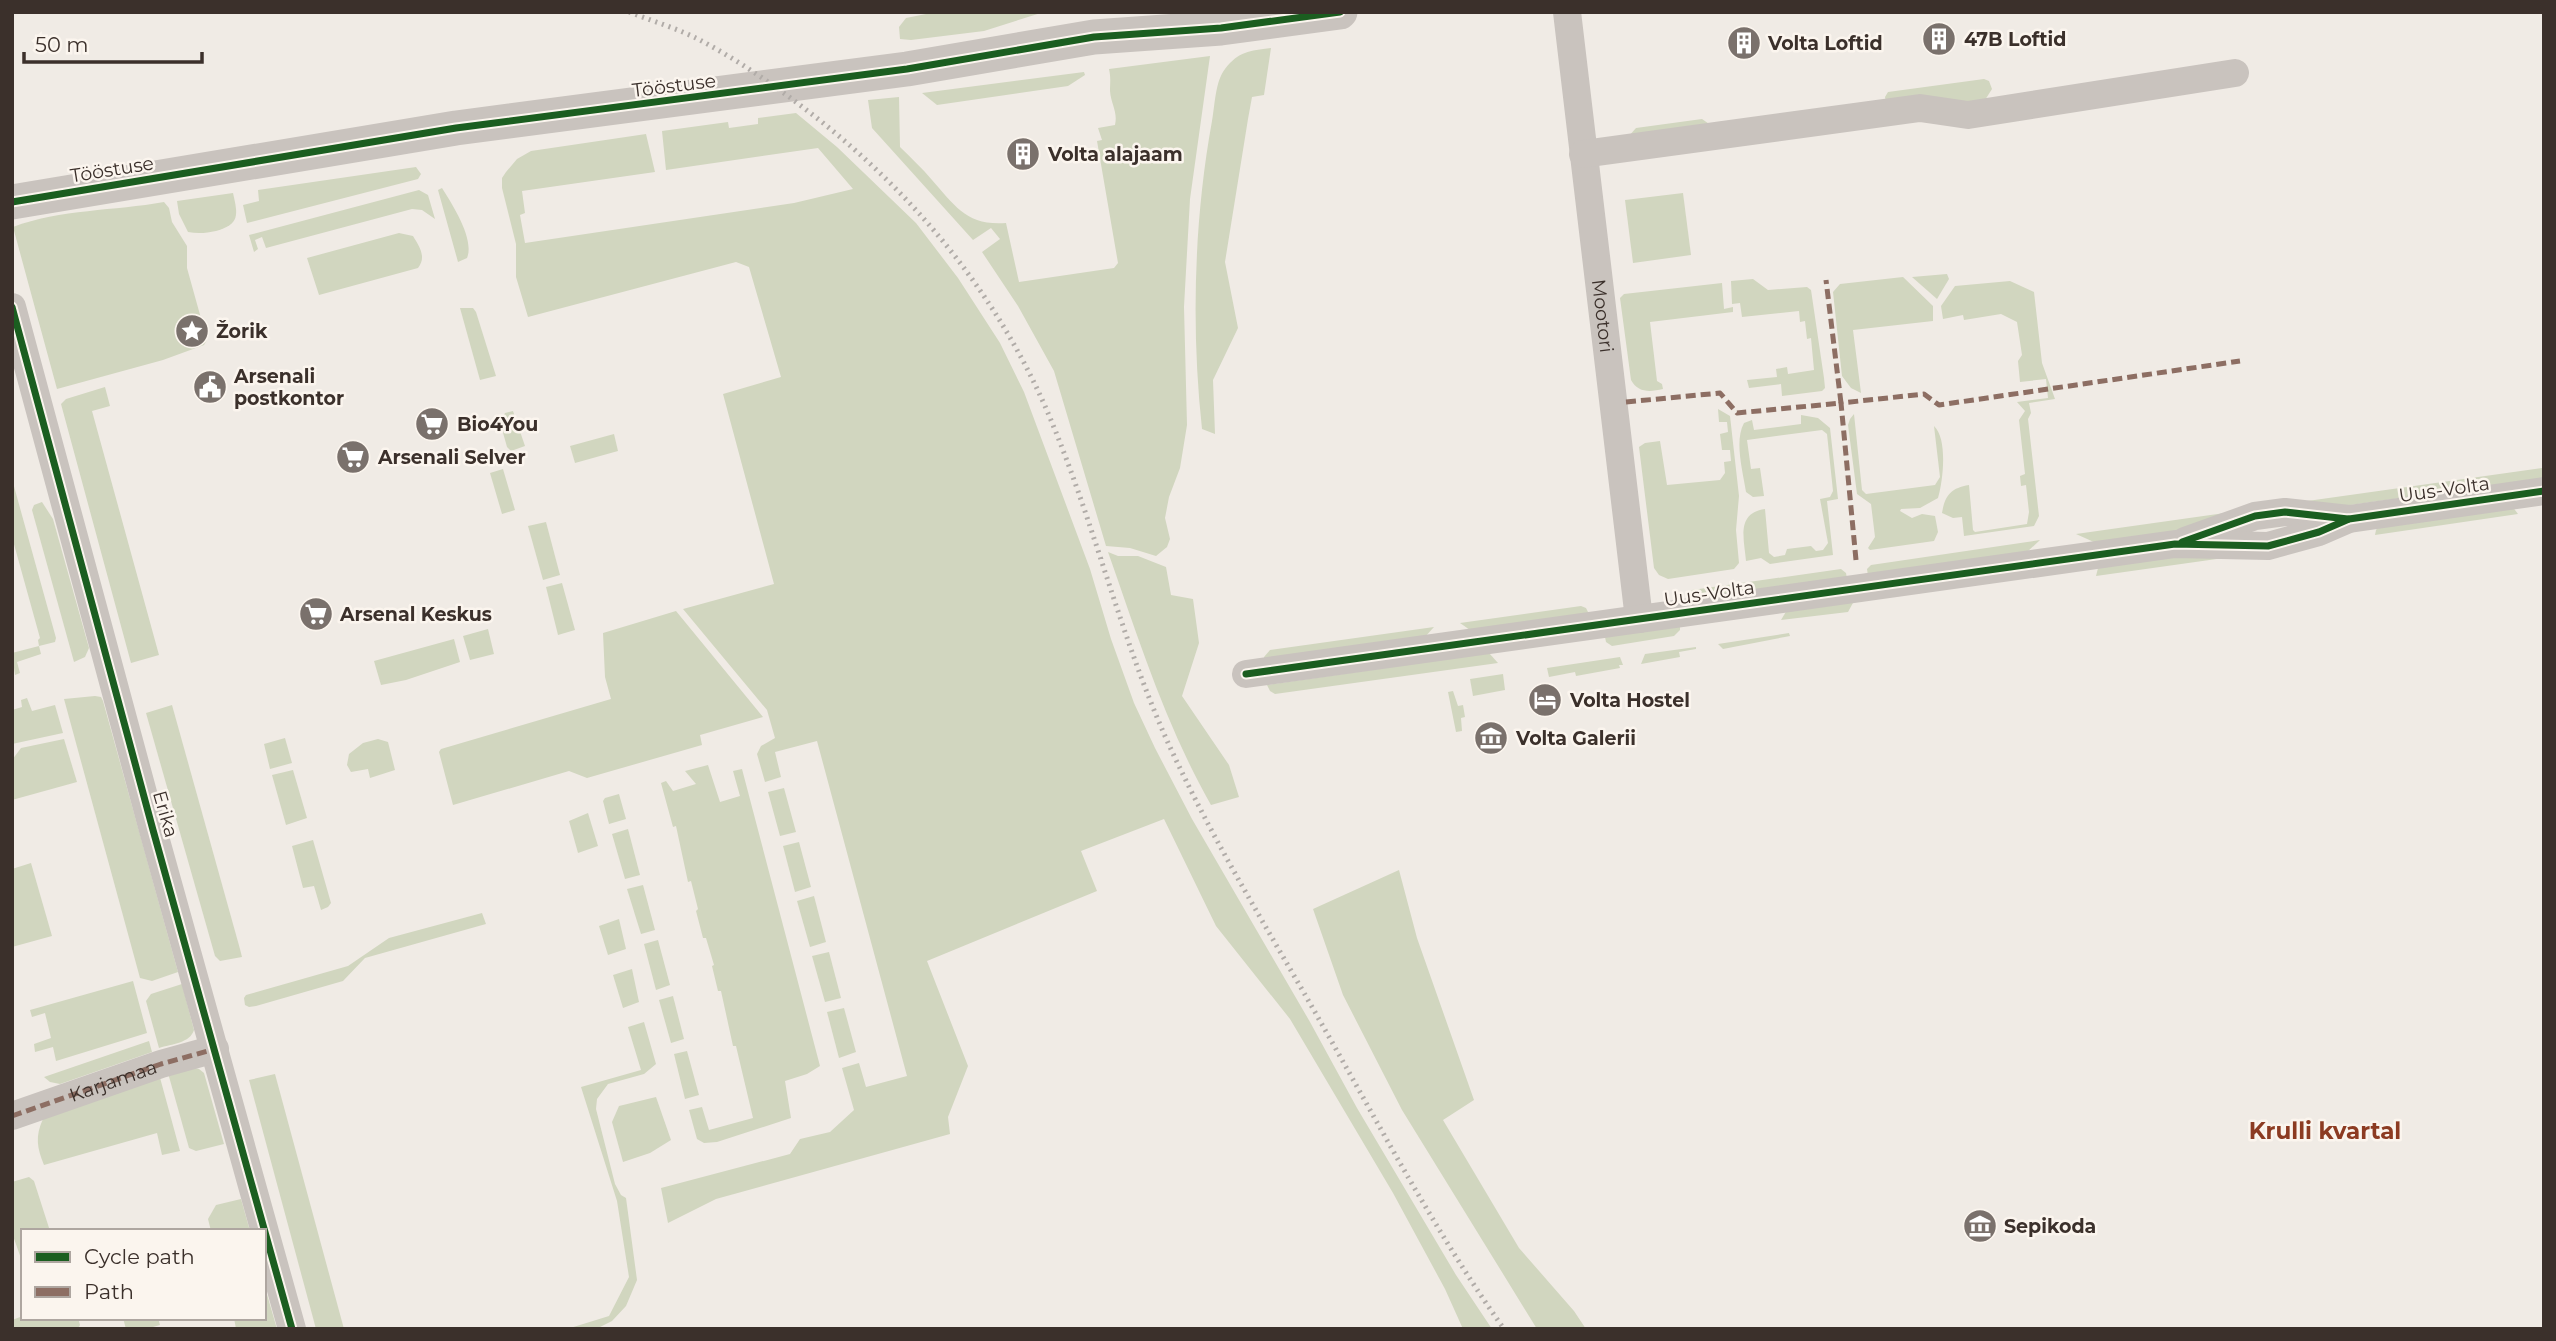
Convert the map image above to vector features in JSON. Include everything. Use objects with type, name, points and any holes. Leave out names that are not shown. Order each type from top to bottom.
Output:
[{"type":"street","points":[[1127,33],[1162,12]]},
{"type":"street","name":"Tööstuse","points":[[12,201],[456,128],[885,72],[1207,21],[1340,12]]},
{"type":"street","name":"Mootori","points":[[1567,12],[1639,619]]},
{"type":"street","points":[[1583,154],[1920,108],[1968,115],[2235,73]]},
{"type":"street","name":"Erika","points":[[12,307],[264,1229]]},
{"type":"street","name":"Uus-Volta","points":[[1246,674],[2175,544],[2255,516],[2285,512],[2349,519],[2544,491]]},
{"type":"street","name":"Karjamaa","points":[[12,1116],[161,1064],[215,1049]]},
{"type":"street","name":"Erika","points":[[266,1234],[292,1329]]},
{"type":"green space","points":[[936,12],[1044,12],[984,31],[900,39],[899,27],[906,18]]},
{"type":"green space","points":[[1271,48],[1264,95],[1252,97],[1225,262],[1238,328],[1213,380],[1215,434],[1202,429],[1196,352],[1198,235],[1206,159],[1216,94],[1222,74],[1240,55]]},
{"type":"green space","points":[[1210,56],[1190,199],[1184,307],[1187,425],[1180,468],[1169,497],[1165,518],[1170,539],[1167,547],[1156,556],[1130,548],[1106,546],[1054,371],[1018,306],[982,252],[1000,239],[991,228],[973,240],[872,128],[868,100],[899,97],[900,147],[963,212],[981,221],[1006,223],[1019,282],[1114,268],[1118,263],[1097,141],[1102,140],[1098,128],[1115,125],[1109,69]]},
{"type":"green space","points":[[1084,72],[1085,75],[1068,86],[937,105],[922,93]]},
{"type":"green space","points":[[1984,79],[1989,81],[1992,89],[1985,100],[1886,102],[1888,92]]},
{"type":"green space","points":[[796,113],[837,147],[916,223],[958,278],[1000,343],[1024,392],[1090,569],[1134,703],[1155,748],[1192,819],[1357,1108],[1456,1275],[1492,1329],[1463,1329],[1445,1289],[1393,1193],[1290,1019],[1216,926],[1164,819],[1081,851],[1097,891],[927,961],[968,1066],[948,1117],[950,1134],[716,1199],[668,1223],[661,1188],[790,1154],[800,1139],[830,1132],[854,1110],[842,1068],[859,1063],[866,1087],[907,1076],[817,741],[775,752],[781,777],[765,782],[757,754],[761,746],[775,738],[767,710],[683,609],[774,584],[723,394],[781,377],[749,267],[736,262],[528,317],[516,277],[516,244],[502,178],[517,159],[531,151],[646,134],[655,172],[522,191],[525,213],[520,215],[525,243],[794,203],[853,189],[818,148],[666,170],[662,131],[728,122],[729,128],[758,124],[758,118]]},
{"type":"green space","points":[[1702,119],[1712,126],[1629,136],[1636,128]]},
{"type":"green space","points":[[416,167],[421,174],[418,179],[247,223],[243,205],[259,201],[258,190]]},
{"type":"green space","points":[[442,188],[468,241],[467,258],[458,262],[438,190]]},
{"type":"green space","points":[[419,190],[428,195],[435,219],[422,210],[412,209],[266,248],[262,237],[255,240],[258,249],[254,252],[249,235]]},
{"type":"green space","points":[[233,193],[236,213],[233,222],[216,231],[188,232],[179,214],[177,201]]},
{"type":"green space","points":[[1683,193],[1691,255],[1633,263],[1625,200]]},
{"type":"green space","points":[[164,202],[169,208],[172,222],[187,246],[187,268],[207,340],[204,345],[163,360],[57,389],[13,227],[50,217]]},
{"type":"green space","points":[[399,233],[413,236],[418,244],[422,260],[418,268],[319,295],[307,258]]},
{"type":"green space","points":[[1947,274],[1949,279],[1937,299],[1912,277]]},
{"type":"green space","points":[[1903,277],[1933,306],[1933,321],[1853,330],[1861,393],[1851,388],[1842,376],[1833,292],[1840,284]]},
{"type":"green space","points":[[1753,279],[1768,290],[1807,287],[1811,290],[1824,378],[1825,388],[1822,391],[1782,396],[1781,384],[1749,388],[1747,380],[1777,377],[1776,369],[1787,367],[1788,374],[1814,370],[1811,338],[1807,339],[1805,321],[1800,322],[1799,311],[1742,317],[1740,303],[1732,304],[1731,281]]},
{"type":"green space","points":[[2010,281],[2034,292],[2042,363],[2055,399],[2029,403],[2031,413],[2028,419],[2039,516],[2034,526],[1964,536],[1962,517],[1953,518],[1942,513],[1950,493],[1969,485],[1975,532],[2027,524],[2029,512],[2026,485],[2021,486],[2020,476],[2025,474],[2019,420],[2025,411],[2017,402],[2048,398],[2046,379],[2020,382],[2018,361],[2022,355],[2017,322],[2001,314],[1964,320],[1963,315],[1943,319],[1941,306],[1955,286]]},
{"type":"green space","points":[[1722,283],[1724,309],[1733,307],[1733,312],[1650,322],[1657,381],[1662,384],[1663,389],[1649,391],[1637,387],[1631,380],[1620,298],[1624,294]]},
{"type":"green space","points":[[460,308],[473,308],[476,312],[496,376],[480,380]]},
{"type":"green space","points":[[105,387],[110,406],[92,411],[159,655],[131,663],[61,404],[66,399]]},
{"type":"green space","points":[[1718,409],[1730,416],[1739,496],[1736,530],[1739,563],[1734,569],[1668,579],[1659,575],[1654,568],[1639,447],[1645,443],[1660,441],[1667,485],[1720,480],[1725,473],[1724,462],[1731,461],[1730,450],[1722,450],[1720,434],[1728,432],[1727,422],[1719,422]]},
{"type":"green space","points":[[513,411],[525,446],[511,451],[507,447],[500,422],[505,413]]},
{"type":"green space","points":[[1854,414],[1862,490],[1866,494],[1935,485],[1940,477],[1934,426],[1938,432],[1943,460],[1938,498],[1920,508],[1900,511],[1912,518],[1922,514],[1935,516],[1938,532],[1934,541],[1870,550],[1868,548],[1875,537],[1871,504],[1857,494],[1848,425]]},
{"type":"green space","points":[[1801,415],[1818,418],[1830,428],[1838,499],[1827,501],[1833,555],[1770,564],[1761,558],[1746,561],[1743,536],[1746,521],[1756,511],[1765,509],[1769,553],[1774,557],[1785,555],[1787,549],[1811,546],[1816,551],[1823,550],[1828,543],[1820,499],[1830,497],[1833,491],[1827,434],[1822,430],[1747,440],[1751,469],[1760,468],[1764,496],[1753,497],[1746,492],[1739,447],[1744,423],[1752,420],[1754,430],[1801,424]]},
{"type":"green space","points":[[614,434],[618,451],[575,463],[570,446]]},
{"type":"green space","points":[[2542,468],[2544,478],[2336,507],[2279,505]]},
{"type":"green space","points":[[503,469],[515,510],[502,514],[490,473]]},
{"type":"green space","points":[[12,479],[56,638],[55,642],[39,646],[40,638],[12,537]]},
{"type":"green space","points":[[42,502],[53,519],[89,648],[85,657],[74,662],[32,510],[34,505]]},
{"type":"green space","points":[[2512,506],[2518,514],[2375,535],[2379,526]]},
{"type":"green space","points":[[2253,509],[2184,530],[2096,543],[2076,534]]},
{"type":"green space","points":[[546,522],[560,575],[543,580],[528,526]]},
{"type":"green space","points":[[2040,540],[2026,553],[1868,576],[1867,569],[1871,565]]},
{"type":"green space","points":[[1108,552],[1118,556],[1138,556],[1166,567],[1171,595],[1193,599],[1199,643],[1182,696],[1229,765],[1239,797],[1211,805],[1180,744],[1154,681]]},
{"type":"green space","points":[[2188,552],[2245,555],[2096,576],[2098,568]]},
{"type":"green space","points":[[1841,569],[1846,573],[1847,579],[1687,602],[1692,590]]},
{"type":"green space","points":[[562,583],[575,630],[558,635],[546,587]]},
{"type":"green space","points":[[1854,601],[1848,612],[1781,620],[1787,610]]},
{"type":"green space","points":[[1581,606],[1586,608],[1590,616],[1470,630],[1460,623]]},
{"type":"green space","points":[[676,611],[763,717],[700,735],[702,745],[587,778],[569,771],[453,805],[439,752],[441,749],[611,699],[605,677],[603,633]]},
{"type":"green space","points":[[1680,626],[1674,636],[1612,646],[1606,642],[1605,637]]},
{"type":"green space","points":[[1434,627],[1424,638],[1264,663],[1264,657],[1270,650]]},
{"type":"green space","points":[[488,629],[494,654],[470,660],[463,636]]},
{"type":"green space","points":[[1789,633],[1790,636],[1723,649],[1718,644]]},
{"type":"green space","points":[[454,639],[460,662],[406,680],[381,685],[374,661]]},
{"type":"green space","points":[[39,646],[41,654],[17,662],[20,673],[15,675],[12,653]]},
{"type":"green space","points":[[1696,647],[1679,652],[1680,657],[1641,664],[1645,654]]},
{"type":"green space","points":[[1489,653],[1498,663],[1275,694],[1267,685]]},
{"type":"green space","points":[[1620,657],[1623,665],[1619,665],[1620,668],[1576,676],[1575,672],[1549,677],[1547,668]]},
{"type":"green space","points":[[1503,674],[1505,690],[1473,696],[1470,679]]},
{"type":"green space","points":[[1453,691],[1458,706],[1463,705],[1465,717],[1461,718],[1462,731],[1456,732],[1448,692]]},
{"type":"green space","points":[[101,697],[103,701],[178,972],[152,981],[140,978],[64,699]]},
{"type":"green space","points":[[27,698],[32,711],[55,705],[63,733],[12,744],[12,710],[22,707],[21,700]]},
{"type":"green space","points":[[172,705],[242,957],[220,961],[215,956],[146,713]]},
{"type":"green space","points":[[285,738],[292,763],[270,769],[264,744]]},
{"type":"green space","points":[[64,739],[77,782],[12,800],[12,760],[21,748]]},
{"type":"green space","points":[[378,739],[388,742],[395,770],[370,778],[368,769],[351,772],[347,765],[349,754],[363,743]]},
{"type":"green space","points":[[708,765],[720,802],[740,796],[733,771],[742,769],[820,1066],[807,1074],[785,1081],[791,1118],[717,1142],[704,1143],[697,1139],[689,1110],[702,1107],[709,1130],[753,1118],[721,991],[718,991],[712,966],[714,965],[706,938],[703,938],[691,881],[688,882],[676,826],[673,827],[661,783],[666,781],[673,791],[696,784],[685,771]]},
{"type":"green space","points":[[293,770],[307,818],[286,825],[272,775]]},
{"type":"green space","points":[[784,788],[796,832],[780,836],[768,792]]},
{"type":"green space","points":[[619,794],[626,819],[609,824],[603,801]]},
{"type":"green space","points":[[588,813],[598,846],[578,853],[569,821]]},
{"type":"green space","points":[[628,829],[640,875],[625,879],[612,834]]},
{"type":"green space","points":[[313,840],[331,903],[321,910],[314,886],[303,888],[292,846]]},
{"type":"green space","points":[[799,842],[811,887],[795,892],[783,846]]},
{"type":"green space","points":[[31,863],[52,936],[12,947],[12,869]]},
{"type":"green space","points":[[1399,870],[1417,938],[1474,1100],[1443,1120],[1519,1248],[1574,1311],[1586,1329],[1537,1329],[1402,1110],[1343,995],[1313,909]]},
{"type":"green space","points":[[643,885],[655,930],[641,934],[627,889]]},
{"type":"green space","points":[[814,896],[826,942],[810,947],[797,901]]},
{"type":"green space","points":[[482,913],[486,924],[365,958],[343,981],[256,1006],[245,1005],[246,995],[348,966],[389,938]]},
{"type":"green space","points":[[619,919],[626,949],[608,955],[599,926]]},
{"type":"green space","points":[[658,940],[670,985],[656,990],[644,944]]},
{"type":"green space","points":[[829,952],[841,998],[825,1002],[812,956]]},
{"type":"green space","points":[[632,969],[639,1002],[623,1008],[613,975]]},
{"type":"green space","points":[[133,981],[147,1033],[56,1061],[53,1047],[35,1052],[34,1044],[51,1038],[45,1013],[32,1017],[30,1010]]},
{"type":"green space","points":[[182,984],[194,1030],[189,1038],[159,1048],[146,1001],[151,994]]},
{"type":"green space","points":[[673,996],[684,1039],[671,1043],[659,1000]]},
{"type":"green space","points":[[844,1008],[856,1052],[839,1058],[827,1012]]},
{"type":"green space","points":[[644,1022],[656,1064],[644,1074],[608,1084],[597,1099],[596,1109],[615,1184],[626,1198],[637,1280],[626,1306],[612,1321],[596,1329],[567,1329],[609,1316],[629,1277],[617,1201],[581,1087],[641,1070],[628,1027]]},
{"type":"green space","points":[[149,1041],[152,1052],[60,1084],[50,1082],[44,1077]]},
{"type":"green space","points":[[687,1051],[699,1095],[685,1099],[674,1054]]},
{"type":"green space","points":[[191,1067],[204,1073],[224,1144],[196,1151],[189,1148],[168,1073]]},
{"type":"green space","points":[[159,1074],[180,1151],[162,1155],[157,1133],[44,1165],[38,1142],[43,1119]]},
{"type":"green space","points":[[275,1074],[344,1329],[316,1329],[249,1080]]},
{"type":"green space","points":[[656,1097],[671,1140],[650,1153],[623,1162],[612,1122],[619,1106]]},
{"type":"green space","points":[[29,1177],[34,1181],[49,1229],[21,1229],[21,1258],[12,1233],[12,1182]]},
{"type":"green space","points":[[241,1199],[249,1229],[210,1229],[208,1219],[216,1205]]},
{"type":"green space","points":[[266,1291],[277,1329],[236,1329],[234,1320],[266,1320]]},
{"type":"green space","points":[[21,1317],[21,1320],[79,1320],[80,1325],[78,1329],[12,1329],[12,1320]]},
{"type":"green space","points":[[124,1320],[159,1320],[160,1325],[146,1329],[126,1329]]},
{"type":"railway","points":[[629,12],[681,31],[713,47],[757,74],[813,115],[885,178],[949,249],[978,287],[1004,327],[1048,413],[1081,500],[1141,678],[1195,798],[1230,865],[1410,1181],[1455,1256],[1504,1329]]},
{"type":"marked path","points":[[1626,402],[1720,393],[1737,413],[1841,403],[1826,280]]},
{"type":"marked path","points":[[1856,560],[1841,403],[1924,394],[1939,405],[2240,361]]},
{"type":"marked path","points":[[12,1116],[161,1064],[215,1049]]},
{"type":"cycle path","points":[[12,202],[456,128],[907,69],[1094,37],[1221,28],[1340,12]]},
{"type":"cycle path","points":[[12,307],[264,1229]]},
{"type":"cycle path","points":[[1246,674],[2175,544],[2268,546],[2319,532],[2349,519],[2544,491]]},
{"type":"cycle path","points":[[2182,542],[2255,516],[2285,512],[2348,519]]},
{"type":"cycle path","points":[[266,1236],[292,1329]]},
{"type":"place","name":"47B Loftid","points":[[1939,39]]},
{"type":"place","name":"Volta Loftid","points":[[1744,43]]},
{"type":"place","name":"Volta alajaam","points":[[1023,154]]},
{"type":"place","name":"Žorik","points":[[192,331]]},
{"type":"place","name":"Arsenali postkontor","points":[[210,387]]},
{"type":"place","name":"Bio4You","points":[[432,424]]},
{"type":"place","name":"Arsenali Selver","points":[[353,457]]},
{"type":"place","name":"Arsenal Keskus","points":[[316,614]]},
{"type":"place","name":"Volta Hostel","points":[[1545,700]]},
{"type":"place","name":"Volta Galerii","points":[[1491,738]]},
{"type":"place","name":"Sepikoda","points":[[1980,1226]]},
{"type":"district","name":"Krulli kvartal","points":[[2325,1131]]}]
